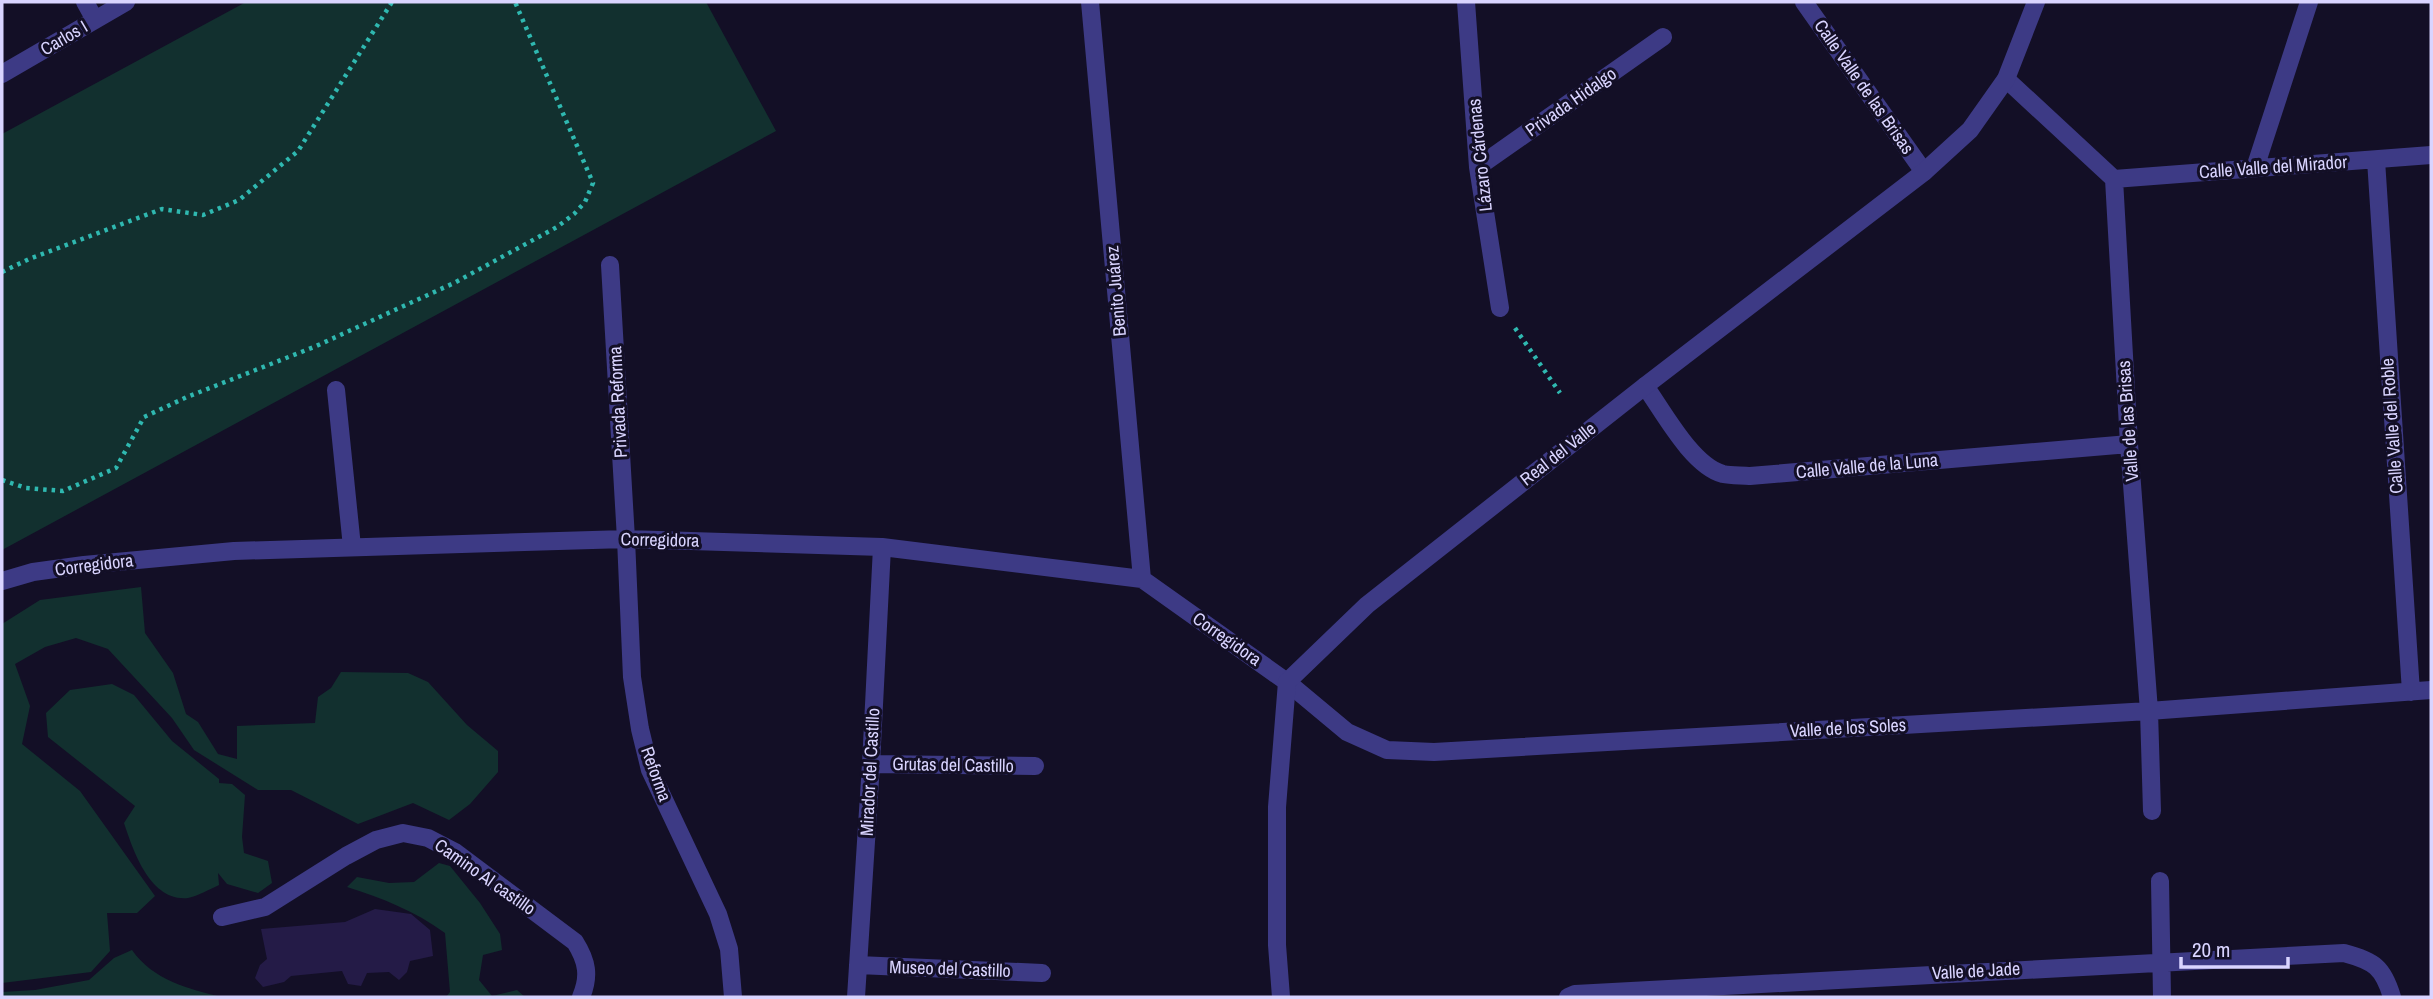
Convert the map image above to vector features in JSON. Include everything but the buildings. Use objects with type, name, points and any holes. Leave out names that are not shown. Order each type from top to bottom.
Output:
[{"type":"street","points":[[85,2],[95,20]]},
{"type":"street","name":"Carlos I","points":[[2,74],[126,2]]},
{"type":"street","name":"Benito Juárez","points":[[1090,2],[1142,579]]},
{"type":"street","name":"Lázaro Cárdenas","points":[[1466,2],[1478,167],[1500,308]]},
{"type":"street","name":"Calle Valle de las Brisas","points":[[1804,2],[1924,173]]},
{"type":"street","name":"Real del Valle","points":[[1287,682],[1367,605],[1645,386],[1924,173],[1970,130],[2006,79],[2036,2]]},
{"type":"street","points":[[2255,168],[2309,2]]},
{"type":"street","name":"Privada Hidalgo","points":[[1478,167],[1664,37]]},
{"type":"street","points":[[2006,79],[2114,179]]},
{"type":"street","name":"Calle Valle del Mirador","points":[[2114,179],[2431,155]]},
{"type":"street","name":"Calle Valle del Roble","points":[[2376,160],[2411,692]]},
{"type":"street","name":"Valle de las Brisas","points":[[2114,179],[2129,444],[2149,711],[2152,811]]},
{"type":"street","name":"Privada Reforma","points":[[610,265],[626,538]]},
{"type":"street","name":"Calle Valle de la Luna","points":[[1645,386],[1686,445],[1704,463],[1722,474],[1750,476],[2129,444]]},
{"type":"street","points":[[337,390],[352,547]]},
{"type":"street","name":"Corregidora","points":[[2,581],[33,572],[84,565],[234,551],[626,538],[882,547],[1142,579],[1287,682]]},
{"type":"street","name":"Reforma","points":[[626,538],[632,677],[640,729],[650,770],[718,914],[729,949],[733,997]]},
{"type":"street","name":"Mirador del Castillo","points":[[856,997],[872,764],[882,547]]},
{"type":"street","points":[[1281,997],[1277,945],[1277,807],[1287,682]]},
{"type":"street","name":"Valle de los Soles","points":[[1287,682],[1347,733],[1387,750],[1423,752],[2149,711],[2431,690]]},
{"type":"street","name":"Grutas del Castillo","points":[[872,764],[1035,766]]},
{"type":"street","name":"Camino Al castillo","points":[[222,917],[265,908],[376,840],[403,833],[428,838],[455,852],[575,942],[586,960],[587,984],[581,997]]},
{"type":"street","points":[[2160,881],[2162,997]]},
{"type":"street","name":"Valle de Jade","points":[[1568,997],[1589,993],[2344,953],[2368,959],[2381,970],[2392,997]]},
{"type":"street","name":"Museo del Castillo","points":[[858,965],[1042,973]]},
{"type":"path","points":[[2,272],[29,259],[162,209],[204,215],[239,200],[298,151],[392,2]]},
{"type":"path","points":[[2,480],[26,488],[63,491],[116,468],[144,417],[187,397],[314,347],[454,283],[557,227],[574,214],[585,202],[593,183],[515,2]]},
{"type":"path","points":[[1500,308],[1560,393]]},
{"type":"green space","points":[[246,2],[706,2],[776,131],[2,550],[2,134]]},
{"type":"green space","points":[[141,587],[145,633],[173,673],[186,714],[198,722],[218,754],[237,759],[237,726],[315,723],[318,697],[331,688],[341,672],[408,673],[428,682],[467,725],[498,751],[498,772],[470,804],[449,820],[413,803],[358,824],[291,790],[258,790],[194,750],[172,718],[108,649],[76,638],[45,647],[15,664],[30,706],[22,744],[80,791],[155,896],[137,913],[107,913],[110,951],[91,972],[2,983],[2,624],[40,600]]},
{"type":"green space","points":[[112,684],[134,695],[172,741],[219,779],[219,783],[232,784],[245,795],[242,837],[244,853],[268,861],[272,883],[258,893],[227,884],[218,873],[219,885],[188,898],[163,892],[153,883],[138,860],[124,823],[135,806],[48,737],[46,713],[70,690]]},
{"type":"green space","points":[[439,863],[450,866],[480,903],[500,934],[502,950],[483,955],[479,980],[492,996],[517,990],[525,997],[446,997],[450,992],[445,933],[398,906],[347,887],[357,877],[389,883],[414,882]]},
{"type":"green space","points":[[132,950],[150,969],[172,982],[222,997],[2,997],[2,992],[35,990],[89,980],[114,958]]}]
